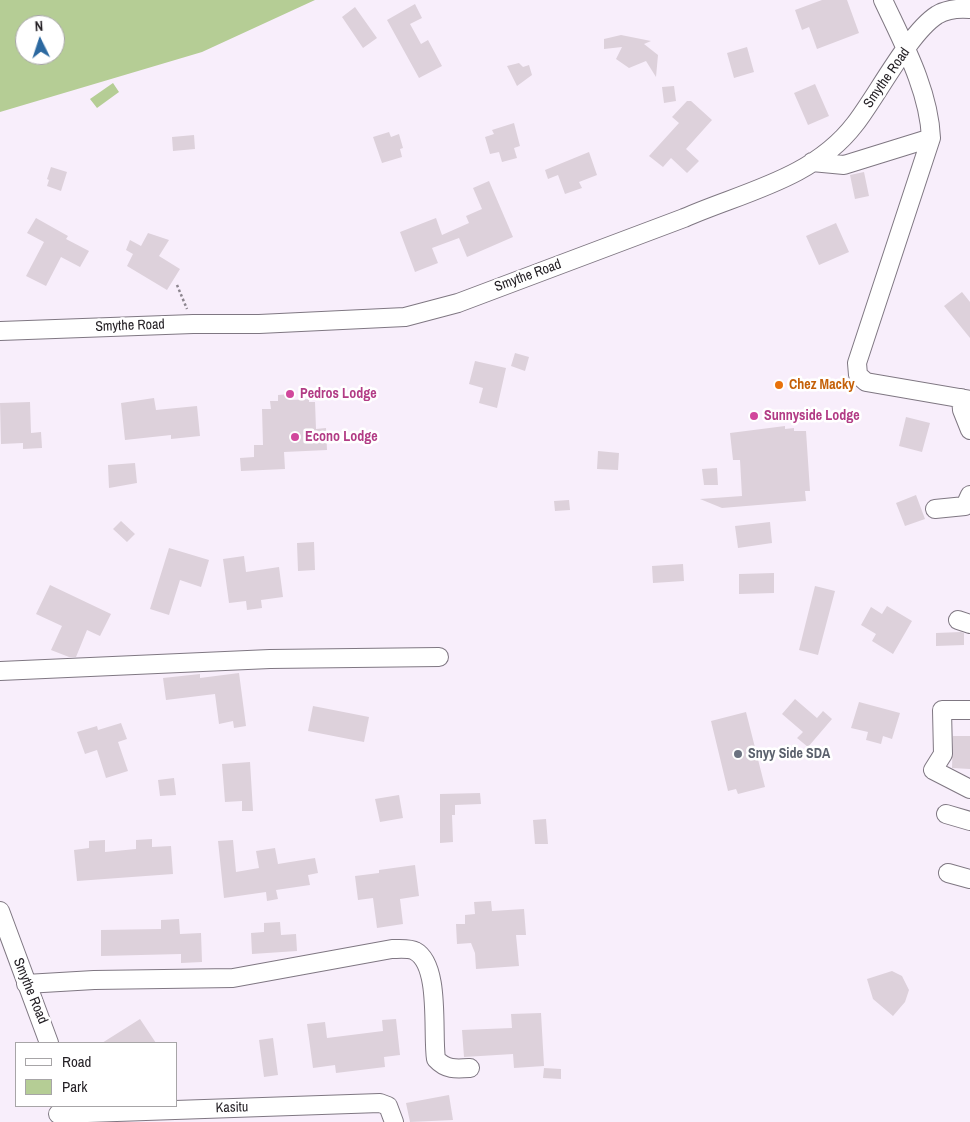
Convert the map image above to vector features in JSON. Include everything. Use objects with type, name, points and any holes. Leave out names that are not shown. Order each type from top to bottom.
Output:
[{"type":"street","points":[[883,0],[906,50],[928,107],[931,138],[857,363],[858,375],[866,382],[965,399],[962,410],[970,430]]},
{"type":"street","name":"Smythe Road","points":[[0,331],[193,324],[259,324],[406,317],[458,303],[684,218],[717,203],[782,180],[812,162],[836,144],[854,125],[906,50],[936,16],[948,10],[970,8]]},
{"type":"street","points":[[812,162],[844,165],[931,138]]},
{"type":"street","points":[[935,509],[965,506],[970,495]]},
{"type":"street","points":[[0,671],[270,659],[439,657]]},
{"type":"street","points":[[970,710],[942,710],[943,754],[933,770],[970,789]]},
{"type":"street","points":[[946,814],[970,821]]},
{"type":"street","points":[[948,873],[970,879]]},
{"type":"street","name":"Smythe Road","points":[[0,911],[49,1042]]},
{"type":"street","points":[[26,984],[94,980],[233,978],[392,949],[414,950],[428,963],[434,1002],[436,1059],[441,1065],[452,1069],[470,1068]]},
{"type":"street","name":"Kasitu","points":[[58,1114],[380,1103],[388,1106],[394,1122]]},
{"type":"path","points":[[177,285],[193,324]]},
{"type":"green space","points":[[0,0],[315,0],[202,52],[0,112]]},
{"type":"green space","points":[[113,83],[119,92],[97,108],[90,99]]},
{"type":"building","points":[[822,0],[847,0],[859,33],[817,49],[809,27],[802,30],[795,10]]},
{"type":"building","points":[[415,4],[422,18],[410,24],[421,44],[428,40],[442,66],[419,78],[387,20]]},
{"type":"building","points":[[355,7],[377,38],[363,48],[342,17]]},
{"type":"building","points":[[621,35],[651,41],[644,44],[658,55],[656,77],[646,61],[629,68],[616,59],[622,47],[604,49],[604,39]]},
{"type":"building","points":[[747,47],[754,72],[734,78],[727,53]]},
{"type":"building","points":[[519,63],[523,67],[529,65],[532,75],[517,86],[507,66]]},
{"type":"building","points":[[815,84],[829,116],[808,125],[794,93]]},
{"type":"building","points":[[674,86],[676,101],[664,103],[662,87]]},
{"type":"building","points":[[687,101],[691,101],[712,120],[686,149],[699,161],[687,173],[671,158],[663,167],[649,156],[679,123],[672,117]]},
{"type":"building","points":[[514,123],[520,146],[514,148],[517,158],[502,162],[499,152],[490,154],[485,137],[494,134],[492,130]]},
{"type":"building","points":[[389,132],[391,137],[399,134],[403,148],[400,149],[402,157],[382,163],[373,137]]},
{"type":"building","points":[[194,135],[195,149],[173,151],[172,137]]},
{"type":"building","points":[[589,152],[597,175],[579,182],[582,188],[565,194],[558,175],[548,179],[545,170]]},
{"type":"building","points":[[51,167],[67,172],[61,191],[47,186]]},
{"type":"building","points":[[864,172],[869,196],[855,199],[850,175]]},
{"type":"building","points":[[489,181],[513,237],[467,257],[459,238],[432,248],[438,263],[415,272],[400,232],[436,218],[442,235],[469,223],[466,216],[482,209],[473,188]]},
{"type":"building","points":[[36,218],[68,236],[66,239],[89,251],[80,267],[61,257],[46,286],[26,276],[44,242],[27,233]]},
{"type":"building","points":[[836,223],[849,252],[819,265],[806,236]]},
{"type":"building","points":[[148,233],[169,240],[159,256],[180,269],[167,290],[127,266],[133,254],[126,250],[130,240],[141,246]]},
{"type":"building","points":[[962,292],[970,302],[970,338],[944,306]]},
{"type":"building","points":[[515,353],[529,357],[525,371],[511,366]]},
{"type":"building","points":[[475,361],[506,368],[497,408],[479,403],[483,388],[469,384]]},
{"type":"building","name":"Econo Lodge","points":[[290,394],[290,400],[309,399],[309,402],[315,402],[316,429],[326,428],[327,450],[284,452],[285,469],[241,471],[240,458],[254,457],[254,445],[263,445],[262,409],[271,409],[270,401],[278,401],[278,395]]},
{"type":"building","points":[[154,398],[156,410],[197,406],[200,436],[171,439],[171,435],[125,440],[121,403]]},
{"type":"building","points":[[30,402],[31,433],[41,432],[42,448],[23,449],[23,443],[1,444],[0,403]]},
{"type":"building","points":[[906,417],[930,423],[922,452],[899,446]]},
{"type":"building","points":[[785,426],[785,429],[794,428],[794,431],[806,431],[810,491],[805,491],[806,501],[722,508],[700,499],[742,496],[740,460],[733,460],[730,433]]},
{"type":"building","points":[[598,451],[619,453],[618,470],[597,469]]},
{"type":"building","points":[[135,463],[137,483],[109,488],[108,465]]},
{"type":"building","points":[[717,468],[718,485],[704,485],[702,469]]},
{"type":"building","points":[[916,495],[925,519],[905,526],[896,503]]},
{"type":"building","points":[[569,500],[570,510],[555,511],[554,501]]},
{"type":"building","points":[[121,521],[135,534],[127,542],[113,529]]},
{"type":"building","points":[[770,522],[772,543],[738,548],[735,526]]},
{"type":"building","points":[[314,542],[315,570],[298,571],[297,543]]},
{"type":"building","points":[[169,548],[209,560],[201,587],[180,580],[169,615],[150,609]]},
{"type":"building","points":[[244,556],[246,572],[279,567],[283,597],[261,600],[262,608],[247,610],[246,601],[229,603],[223,559]]},
{"type":"building","points":[[683,564],[684,581],[653,583],[652,566]]},
{"type":"building","points":[[774,573],[774,593],[739,594],[739,574]]},
{"type":"building","points":[[50,585],[111,614],[100,636],[87,630],[76,657],[69,657],[51,650],[62,626],[36,614]]},
{"type":"building","points":[[815,586],[835,591],[818,655],[799,650]]},
{"type":"building","points":[[887,606],[912,621],[893,654],[872,641],[876,634],[861,625],[871,607],[882,614]]},
{"type":"building","points":[[936,633],[964,633],[964,645],[936,646]]},
{"type":"building","points":[[239,673],[246,726],[234,728],[233,721],[219,724],[215,694],[166,700],[163,678],[200,674],[200,678]]},
{"type":"building","points":[[795,699],[817,718],[823,711],[832,719],[808,747],[797,738],[803,732],[782,714]]},
{"type":"building","points":[[859,702],[900,713],[892,739],[883,736],[881,744],[866,740],[868,732],[851,728]]},
{"type":"building","points":[[313,706],[369,717],[364,742],[308,731]]},
{"type":"building","name":"Snyy Side SDA","points":[[746,712],[765,787],[738,794],[736,789],[728,791],[711,721]]},
{"type":"building","points":[[121,723],[127,739],[118,742],[128,771],[106,778],[97,750],[85,754],[77,732],[97,726],[98,730]]},
{"type":"building","points":[[953,736],[970,736],[970,769],[952,768]]},
{"type":"building","points":[[250,762],[253,811],[242,811],[242,801],[225,802],[222,764]]},
{"type":"building","points":[[174,778],[176,795],[160,796],[158,780]]},
{"type":"building","points":[[480,793],[481,804],[455,805],[455,815],[452,815],[453,842],[440,843],[440,794]]},
{"type":"building","points":[[399,795],[403,818],[380,822],[375,799]]},
{"type":"building","points":[[546,819],[548,844],[535,844],[533,820]]},
{"type":"building","points":[[152,839],[152,847],[171,846],[173,874],[77,881],[74,850],[89,848],[89,841],[105,840],[105,852],[136,849],[136,840]]},
{"type":"building","points":[[233,840],[236,872],[259,868],[256,851],[275,848],[278,864],[315,858],[318,873],[308,875],[310,885],[276,890],[278,899],[267,901],[266,892],[224,898],[218,841]]},
{"type":"building","points":[[415,865],[419,896],[400,899],[403,924],[377,928],[373,898],[358,900],[355,876],[379,873],[379,870]]},
{"type":"building","points":[[491,901],[492,911],[524,909],[526,935],[516,935],[519,966],[476,969],[475,953],[471,943],[457,944],[456,924],[465,924],[465,915],[475,914],[474,902]]},
{"type":"building","points":[[179,919],[180,934],[201,933],[202,962],[181,963],[181,954],[101,956],[101,930],[161,929],[161,920]]},
{"type":"building","points":[[280,922],[281,935],[296,934],[297,951],[252,954],[251,933],[264,932],[264,923]]},
{"type":"building","points":[[892,971],[902,976],[909,990],[905,1002],[893,1016],[873,999],[867,979]]},
{"type":"building","points":[[541,1013],[544,1066],[514,1068],[513,1054],[464,1057],[462,1030],[512,1028],[511,1014]]},
{"type":"building","points":[[140,1019],[155,1042],[104,1042]]},
{"type":"building","points":[[396,1019],[400,1055],[384,1057],[385,1067],[336,1073],[335,1065],[313,1068],[307,1024],[325,1022],[327,1038],[383,1031],[382,1020]]},
{"type":"building","points":[[273,1038],[278,1075],[264,1077],[259,1040]]},
{"type":"building","points":[[544,1068],[561,1069],[561,1079],[543,1078]]},
{"type":"building","points":[[449,1095],[453,1120],[410,1122],[406,1103]]},
{"type":"place","name":"Chez Macky","points":[[779,385]]},
{"type":"place","name":"Pedros Lodge","points":[[290,394]]},
{"type":"place","name":"Sunnyside Lodge","points":[[754,416]]},
{"type":"place","name":"Econo Lodge","points":[[295,437]]},
{"type":"place","name":"Snyy Side SDA","points":[[738,754]]}]
